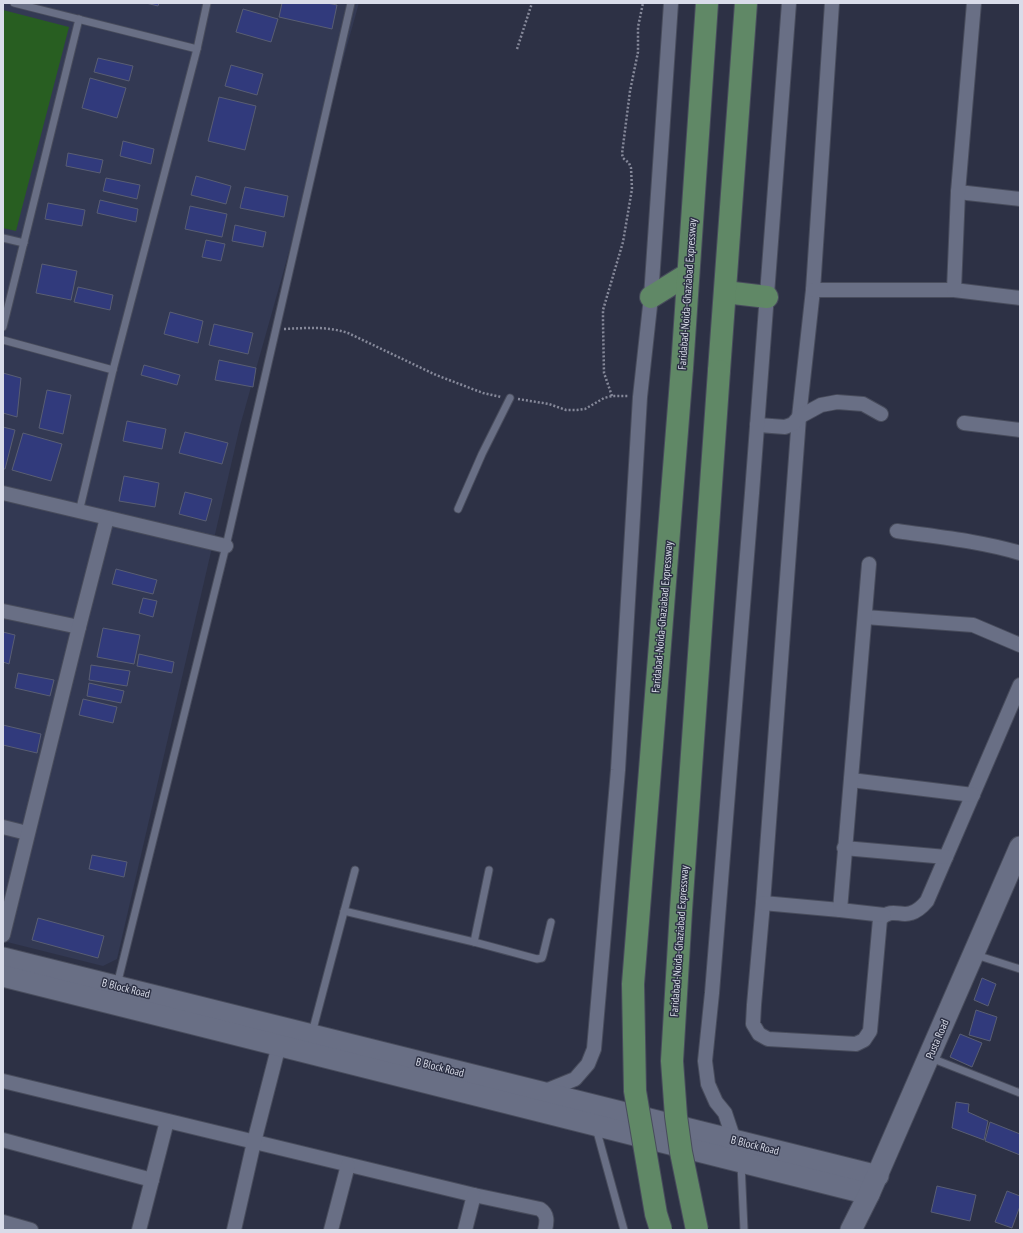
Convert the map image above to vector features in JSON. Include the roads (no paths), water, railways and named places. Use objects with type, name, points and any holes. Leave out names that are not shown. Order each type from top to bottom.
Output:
[{"type":"main road","name":"Faridabad-Noida-Ghaziabad Expressway","points":[[661,1230],[656,1214],[635,1091],[633,984],[682,368],[707,3]]},
{"type":"main road","name":"Faridabad-Noida-Ghaziabad Expressway","points":[[697,1230],[681,1152],[677,1124],[672,1061],[681,910],[746,3]]},
{"type":"main road","points":[[651,297],[688,274]]},
{"type":"main road","points":[[725,292],[767,297]]},
{"type":"street","points":[[543,1092],[575,1079],[588,1064],[594,1049],[618,770],[640,397],[651,297],[671,3]]},
{"type":"street","points":[[734,1140],[725,1113],[716,1102],[708,1084],[705,1061],[712,994],[789,3]]},
{"type":"street","points":[[832,3],[813,290],[798,417],[763,904],[754,1005],[753,1024],[759,1034],[768,1039],[856,1044],[864,1040],[870,1031],[879,926],[880,919],[884,915]]},
{"type":"street","points":[[954,290],[958,192],[974,3]]},
{"type":"street","points":[[958,192],[1020,199]]},
{"type":"street","points":[[813,290],[954,290],[1020,298]]},
{"type":"street","points":[[757,425],[785,427],[793,424],[798,417],[821,406],[837,402],[863,404],[881,414]]},
{"type":"street","points":[[964,423],[1020,430]]},
{"type":"street","points":[[3,493],[226,546]]},
{"type":"street","points":[[3,935],[5,920],[107,518]]},
{"type":"street","points":[[897,531],[999,546],[1020,552]]},
{"type":"street","points":[[840,910],[869,564]]},
{"type":"street","points":[[3,611],[79,627]]},
{"type":"street","points":[[865,617],[973,626],[1020,645]]},
{"type":"street","points":[[763,904],[884,915],[889,913],[910,914],[921,909],[927,901],[1020,685]]},
{"type":"street","points":[[851,780],[973,795]]},
{"type":"street","points":[[3,827],[27,833]]},
{"type":"street","name":"Pusta Road","points":[[851,1230],[878,1176],[1020,847]]},
{"type":"street","points":[[844,848],[946,857]]},
{"type":"street","name":"B Block Road","points":[[3,958],[114,995],[279,1045],[869,1194]]},
{"type":"street","name":"B Block Road","points":[[3,976],[114,995],[311,1035],[878,1176]]},
{"type":"street","points":[[234,1230],[254,1142],[279,1045]]},
{"type":"street","points":[[3,1082],[474,1195],[540,1209],[545,1214],[547,1219],[545,1230]]},
{"type":"street","points":[[139,1230],[167,1121]]},
{"type":"street","points":[[3,1140],[152,1180]]},
{"type":"street","points":[[331,1230],[348,1165]]},
{"type":"street","points":[[465,1230],[474,1195]]},
{"type":"street","points":[[3,1222],[31,1230]]},
{"type":"lane","points":[[14,3],[197,48]]},
{"type":"lane","points":[[79,512],[113,370],[197,48],[207,3]]},
{"type":"lane","points":[[114,995],[226,546],[351,3]]},
{"type":"lane","points":[[3,326],[79,19]]},
{"type":"lane","points":[[3,238],[24,243]]},
{"type":"lane","points":[[3,340],[113,370]]},
{"type":"lane","points":[[458,509],[482,454],[510,398]]},
{"type":"lane","points":[[311,1035],[355,870]]},
{"type":"lane","points":[[474,942],[489,870]]},
{"type":"lane","points":[[344,911],[539,959],[543,955],[551,922]]},
{"type":"lane","points":[[974,954],[1020,969]]},
{"type":"lane","points":[[928,1058],[1020,1093]]},
{"type":"lane","points":[[595,1126],[624,1230]]},
{"type":"lane","points":[[741,1162],[744,1230]]}]
